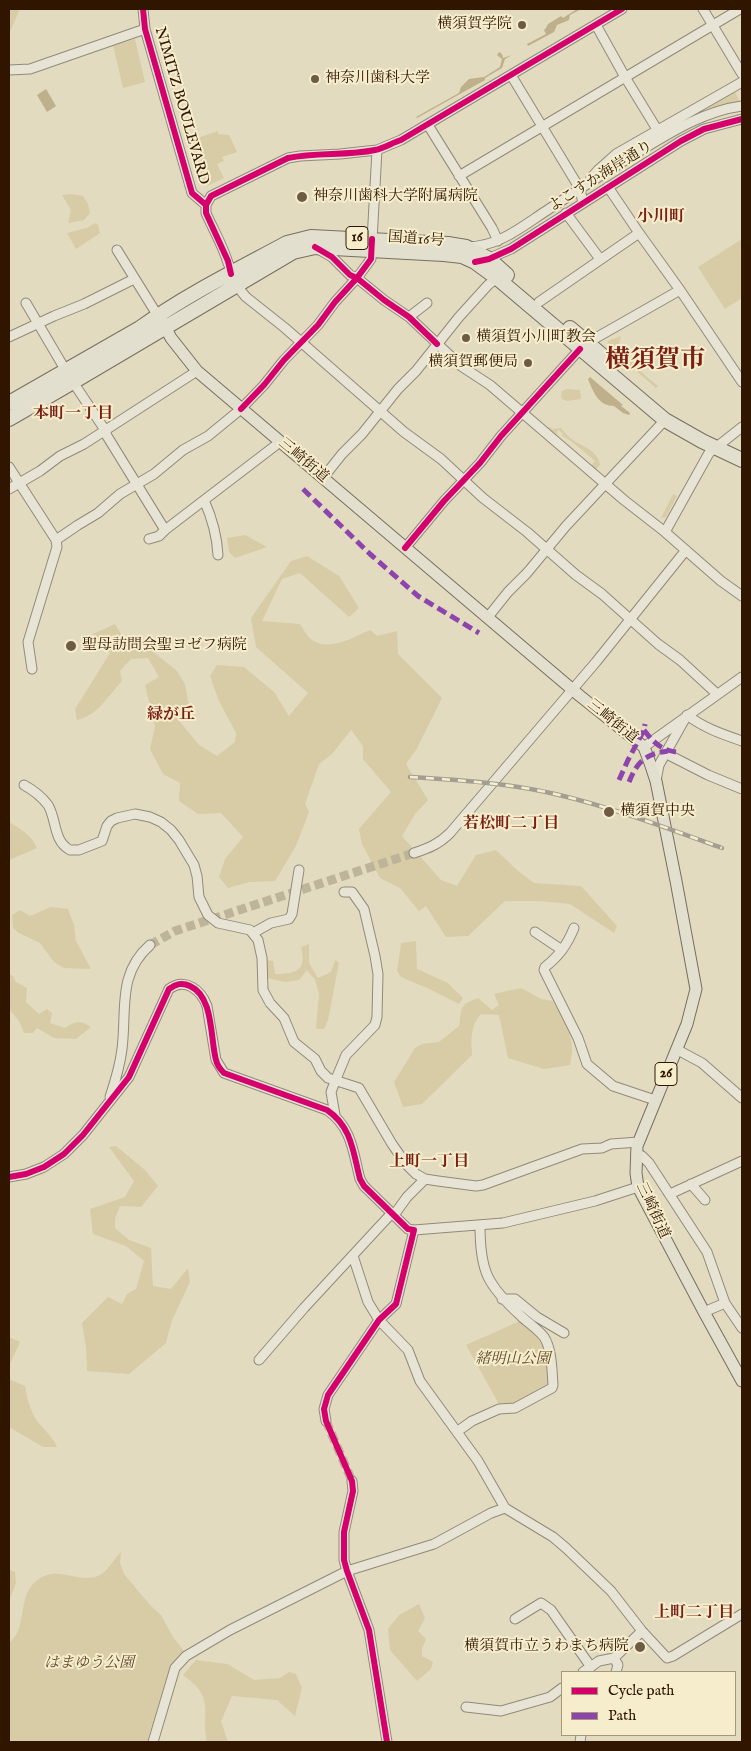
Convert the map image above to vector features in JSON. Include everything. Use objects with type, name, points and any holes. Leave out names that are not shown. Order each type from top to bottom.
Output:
[{"type":"highway","name":"国道16号","points":[[9,419],[70,377],[234,279],[287,243],[311,237],[482,260],[497,278],[669,412],[742,460]]},
{"type":"highway","name":"国道16号","points":[[234,279],[293,252],[315,246],[372,244],[466,247],[539,302],[665,420],[719,445],[742,451]]},
{"type":"highway","name":"国道16号","points":[[9,403],[70,377]]},
{"type":"main road","name":"三崎街道","points":[[162,321],[171,338],[197,371],[573,690],[644,747],[656,782],[696,989],[687,1024],[637,1147],[636,1173],[638,1187],[742,1381]]},
{"type":"street","name":"NIMITZ BOULEVARD","points":[[143,9],[145,29],[192,193],[206,205]]},
{"type":"street","points":[[622,9],[401,140],[378,150],[300,156],[282,160],[211,196],[206,205],[206,213],[228,261],[234,279],[241,292],[256,307],[277,322],[382,410],[404,432],[441,459],[717,694]]},
{"type":"street","points":[[703,9],[742,74]]},
{"type":"street","points":[[459,176],[740,9]]},
{"type":"street","points":[[596,25],[658,131]]},
{"type":"street","points":[[9,70],[30,69],[145,29]]},
{"type":"street","points":[[511,75],[542,127],[583,187],[583,202]]},
{"type":"street","points":[[583,187],[616,154],[742,82]]},
{"type":"street","name":"よこすか海岸通り","points":[[466,247],[486,245],[498,241],[691,122],[729,108],[742,106]]},
{"type":"street","name":"よこすか海岸通り","points":[[482,260],[511,249],[681,141],[704,129],[742,119]]},
{"type":"street","points":[[428,124],[492,228],[498,241]]},
{"type":"street","points":[[56,540],[98,513],[120,494],[154,474],[183,450],[208,436],[241,409],[357,278],[371,259],[378,150]]},
{"type":"street","points":[[608,187],[742,382]]},
{"type":"street","points":[[566,213],[600,259]]},
{"type":"street","points":[[539,302],[639,233]]},
{"type":"street","points":[[315,246],[332,257],[350,275],[357,278],[409,317],[461,366],[490,386],[637,511],[665,532],[721,581],[742,596]]},
{"type":"street","points":[[117,250],[162,321]]},
{"type":"street","points":[[323,478],[488,285],[497,278]]},
{"type":"street","points":[[9,338],[134,279]]},
{"type":"street","points":[[405,548],[444,501],[480,464],[501,436],[584,346],[680,290]]},
{"type":"street","points":[[26,303],[165,530]]},
{"type":"street","points":[[409,317],[427,303]]},
{"type":"street","points":[[9,488],[40,471],[60,456],[84,444],[152,398],[173,388],[197,371]]},
{"type":"street","points":[[488,617],[665,420]]},
{"type":"street","points":[[665,532],[709,452],[742,427]]},
{"type":"street","points":[[149,539],[159,536],[280,442]]},
{"type":"street","points":[[9,467],[56,540],[57,547],[28,642],[32,669]]},
{"type":"street","points":[[204,500],[212,518],[218,542],[218,555]]},
{"type":"street","points":[[414,853],[442,842],[573,690],[686,550]]},
{"type":"street","points":[[644,747],[687,715],[741,679]]},
{"type":"street","points":[[687,715],[697,723],[718,733],[742,741]]},
{"type":"street","points":[[656,782],[659,765],[687,715]]},
{"type":"street","points":[[665,753],[708,775],[742,789]]},
{"type":"street","points":[[24,784],[47,804],[52,814],[59,841],[70,850],[79,850],[102,841],[111,821],[134,814],[150,816],[171,830],[180,840],[194,865],[197,876],[198,897],[208,916],[218,923],[250,930],[258,940],[262,958],[262,990],[270,1003],[284,1018],[294,1042],[315,1059],[321,1071],[328,1078],[336,1079],[359,1088],[392,1144],[406,1164],[416,1174],[425,1178],[476,1186],[582,1149],[602,1148],[611,1144],[637,1147],[707,1252],[725,1303],[742,1328]]},
{"type":"street","points":[[253,933],[271,923],[289,919],[292,914],[299,870]]},
{"type":"street","points":[[335,1115],[331,1092],[346,1055],[375,1025],[377,1017],[378,974],[364,909],[352,892],[344,892]]},
{"type":"street","points":[[574,928],[567,944],[544,970],[578,1038],[587,1064],[613,1086],[656,1100]]},
{"type":"street","points":[[534,932],[562,950]]},
{"type":"street","points":[[107,1105],[116,1078],[122,1050],[126,983],[131,968],[140,954],[150,945]]},
{"type":"street","points":[[9,1177],[26,1174],[44,1167],[64,1154],[82,1135],[129,1077],[169,989],[174,985],[181,984],[194,988],[204,998],[216,1060],[224,1073],[327,1110],[335,1115],[347,1130],[360,1179],[364,1186],[408,1229],[480,1226],[521,1220],[595,1201],[638,1187]]},
{"type":"street","points":[[676,1049],[702,1063],[742,1098]]},
{"type":"street","points":[[670,1194],[742,1161]]},
{"type":"street","points":[[259,1360],[304,1308],[425,1178]]},
{"type":"street","points":[[690,1184],[705,1200]]},
{"type":"street","points":[[458,1432],[472,1421],[499,1409],[515,1408],[552,1388],[553,1385],[552,1361],[544,1337],[502,1299],[484,1270],[480,1247],[480,1226]]},
{"type":"street","points":[[326,1421],[324,1409],[328,1395],[379,1320],[396,1304],[414,1230]]},
{"type":"street","points":[[353,1256],[368,1302],[379,1320],[408,1350],[420,1381],[478,1461],[505,1508],[553,1537],[566,1548],[611,1591],[642,1631],[667,1658],[742,1614]]},
{"type":"street","points":[[502,1299],[515,1300],[537,1317],[564,1333]]},
{"type":"street","points":[[704,1312],[725,1303]]},
{"type":"street","points":[[352,1481],[354,1491],[344,1532],[343,1547],[347,1571],[368,1630],[387,1742]]},
{"type":"street","points":[[153,1742],[175,1668],[186,1656],[230,1630],[347,1571],[434,1544],[491,1513],[505,1508]]},
{"type":"street","points":[[515,1619],[542,1602],[551,1610],[587,1669],[599,1662],[614,1658],[642,1631]]},
{"type":"street","points":[[614,1658],[618,1665],[616,1671]]},
{"type":"street","points":[[466,1707],[501,1711],[550,1697],[561,1689]]},
{"type":"green space","points":[[9,9],[20,9],[9,34]]},
{"type":"green space","points":[[135,39],[145,82],[123,88],[113,45]]},
{"type":"green space","points":[[734,90],[740,102],[696,111]]},
{"type":"green space","points":[[218,131],[218,134],[229,135],[237,152],[222,157],[224,161],[217,164],[224,178],[207,186],[196,168],[189,141]]},
{"type":"green space","points":[[62,195],[83,196],[88,204],[90,213],[84,220],[68,223],[71,210]]},
{"type":"green space","points":[[95,223],[98,225],[100,233],[76,249],[67,233],[87,228]]},
{"type":"green space","points":[[742,239],[742,298],[725,309],[698,267]]},
{"type":"green space","points":[[621,336],[619,344],[626,350],[625,352],[634,362],[633,365],[658,386],[656,388],[607,346],[608,341]]},
{"type":"green space","points":[[567,389],[580,390],[581,399],[567,401],[562,399],[562,391]]},
{"type":"green space","points":[[549,427],[553,429],[561,428],[570,438],[596,455],[600,465],[595,470],[567,447],[591,466],[595,461],[562,436],[563,434],[559,430],[556,432],[559,435],[551,433],[547,429]]},
{"type":"green space","points":[[673,494],[677,496],[666,517],[661,518]]},
{"type":"green space","points":[[245,535],[267,547],[235,558],[229,552],[227,538]]},
{"type":"green space","points":[[307,556],[339,576],[359,608],[349,617],[300,573],[282,579],[262,621],[300,624],[310,639],[326,644],[341,642],[370,630],[377,636],[397,631],[398,654],[442,698],[416,750],[406,764],[428,800],[415,814],[402,836],[441,880],[457,886],[476,855],[496,850],[534,883],[581,886],[617,926],[614,933],[570,904],[540,901],[505,901],[468,936],[446,937],[426,906],[419,911],[400,888],[380,878],[362,844],[359,829],[391,792],[363,759],[363,746],[351,730],[332,754],[319,764],[305,804],[309,812],[296,846],[275,881],[249,882],[228,888],[219,877],[225,859],[243,837],[221,813],[198,814],[179,801],[180,783],[163,774],[150,749],[155,726],[145,685],[159,677],[148,658],[131,659],[120,671],[122,681],[107,699],[91,714],[77,720],[75,709],[110,653],[93,634],[115,624],[124,639],[151,650],[177,671],[185,684],[189,706],[177,718],[199,745],[217,756],[235,742],[236,733],[219,701],[210,676],[217,665],[244,667],[274,692],[289,716],[308,693],[256,647],[251,618],[291,561]]},
{"type":"green space","points":[[9,822],[29,836],[37,848],[9,860]]},
{"type":"green space","points":[[51,907],[68,909],[74,925],[76,941],[90,969],[64,968],[54,962],[40,943],[13,928],[12,915],[20,910],[30,916]]},
{"type":"green space","points":[[416,941],[417,969],[448,983],[463,998],[459,1004],[401,977],[397,971],[401,943]]},
{"type":"green space","points":[[309,944],[309,963],[318,978],[331,972],[335,960],[339,963],[328,1020],[324,1029],[316,1029],[319,994],[315,980],[307,970],[299,980],[285,982],[268,978],[266,960],[273,961],[275,974],[294,972],[301,966],[301,947]]},
{"type":"green space","points":[[9,974],[13,976],[16,982],[27,988],[26,1002],[39,1014],[47,1009],[52,1013],[50,1023],[65,1028],[81,1022],[91,1027],[76,1039],[54,1038],[37,1028],[33,1033],[24,1033],[19,1021],[9,1009]]},
{"type":"green space","points":[[521,988],[541,999],[553,1001],[569,1031],[572,1046],[570,1065],[544,1069],[508,1058],[499,1015],[481,1014],[473,1028],[472,1055],[422,1104],[403,1107],[394,1082],[415,1048],[422,1044],[439,1042],[459,1026],[461,1011],[467,1003],[478,998],[492,1010],[499,1005],[494,994]]},
{"type":"green space","points":[[116,1146],[145,1170],[158,1186],[141,1207],[120,1206],[115,1218],[115,1228],[129,1240],[151,1248],[153,1286],[171,1289],[188,1268],[190,1282],[172,1320],[166,1343],[129,1374],[87,1371],[82,1323],[108,1297],[122,1304],[127,1294],[136,1289],[144,1261],[126,1246],[93,1234],[90,1209],[125,1197],[134,1181],[109,1147]]},
{"type":"green space","name":"緒明山公園","points":[[520,1321],[535,1335],[543,1347],[550,1382],[513,1405],[500,1406],[466,1345]]},
{"type":"green space","points":[[9,1337],[20,1342],[10,1364],[9,1376]]},
{"type":"green space","points":[[9,1379],[25,1386],[29,1404],[37,1421],[57,1447],[43,1447],[9,1427]]},
{"type":"green space","name":"はまゆう公園","points":[[121,1552],[120,1563],[124,1574],[161,1615],[173,1637],[184,1651],[168,1673],[147,1742],[9,1742],[9,1643],[19,1629],[29,1589],[35,1582],[50,1574],[81,1578],[98,1576],[104,1572]]},
{"type":"green space","points":[[10,1570],[15,1572],[16,1583],[9,1601],[9,1573]]},
{"type":"green space","points":[[419,1604],[425,1618],[418,1631],[426,1639],[422,1648],[422,1656],[433,1662],[431,1669],[417,1681],[390,1650],[388,1629],[399,1615]]},
{"type":"green space","points":[[196,1660],[227,1664],[254,1680],[280,1678],[289,1672],[296,1674],[302,1688],[295,1716],[277,1700],[232,1696],[221,1721],[228,1742],[207,1742],[204,1698],[193,1683],[183,1675]]},
{"type":"shaded area","points":[[577,9],[581,9],[570,15],[569,20],[557,25],[554,32],[528,46],[527,44],[546,34],[544,30],[548,24],[561,16],[563,18]]},
{"type":"shaded area","points":[[499,52],[503,58],[512,55],[505,59],[502,68],[485,78],[485,80],[416,117],[459,93],[461,87],[469,79],[484,77],[500,67],[502,59],[497,55]]},
{"type":"shaded area","points":[[46,89],[56,106],[47,112],[37,95]]},
{"type":"shaded area","points":[[590,377],[623,405],[621,406],[630,413],[629,415],[614,406],[600,401],[590,384],[588,379]]},
{"type":"tunnel","points":[[150,945],[175,931],[414,853]]},
{"type":"tunnel","points":[[326,1421],[352,1481]]},
{"type":"railway","points":[[410,777],[501,785],[555,794],[618,812],[722,848]]},
{"type":"marked path","points":[[303,489],[370,554],[418,596],[479,633]]},
{"type":"marked path","points":[[619,780],[644,730],[645,724]]},
{"type":"marked path","points":[[644,730],[658,745],[676,752]]},
{"type":"marked path","points":[[629,782],[635,769],[643,760],[653,754],[668,751]]},
{"type":"cycle path","points":[[143,9],[145,29],[192,193],[206,205]]},
{"type":"cycle path","points":[[231,274],[228,261],[206,213],[206,205],[211,196],[288,158],[364,152],[401,140],[622,9]]},
{"type":"cycle path","points":[[475,262],[489,259],[511,249],[681,141],[704,129],[742,119]]},
{"type":"cycle path","points":[[241,409],[318,325],[335,302],[357,278],[371,259],[372,239]]},
{"type":"cycle path","points":[[315,247],[332,257],[350,275],[357,278],[409,317],[437,344]]},
{"type":"cycle path","points":[[405,548],[444,501],[480,463],[501,436],[580,349]]},
{"type":"cycle path","points":[[9,1177],[26,1174],[44,1167],[64,1154],[83,1135],[129,1077],[169,989],[184,984],[198,991],[203,999],[210,1019],[216,1062],[224,1073],[327,1110],[342,1124],[347,1132],[360,1179],[364,1186],[408,1229],[414,1230],[396,1304],[379,1320],[328,1395],[324,1409],[326,1421],[352,1481],[353,1491],[344,1532],[344,1560],[369,1630],[387,1742]]},
{"type":"place","name":"横須賀学院","points":[[522,25]]},
{"type":"place","name":"神奈川歯科大学","points":[[315,79]]},
{"type":"place","name":"神奈川歯科大学附属病院","points":[[302,197]]},
{"type":"place","name":"横須賀小川町教会","points":[[466,338]]},
{"type":"place","name":"横須賀郵便局","points":[[528,363]]},
{"type":"place","name":"聖母訪問会聖ヨゼフ病院","points":[[71,646]]},
{"type":"place","name":"横須賀中央","points":[[609,812]]},
{"type":"place","name":"横須賀市立うわまち病院","points":[[640,1647]]},
{"type":"district","name":"小川町","points":[[661,218]]},
{"type":"district","name":"横須賀市","points":[[655,362]]},
{"type":"district","name":"本町一丁目","points":[[73,415]]},
{"type":"district","name":"緑が丘","points":[[171,716]]},
{"type":"district","name":"若松町二丁目","points":[[511,825]]},
{"type":"district","name":"上町一丁目","points":[[429,1163]]},
{"type":"district","name":"上町二丁目","points":[[694,1614]]}]
